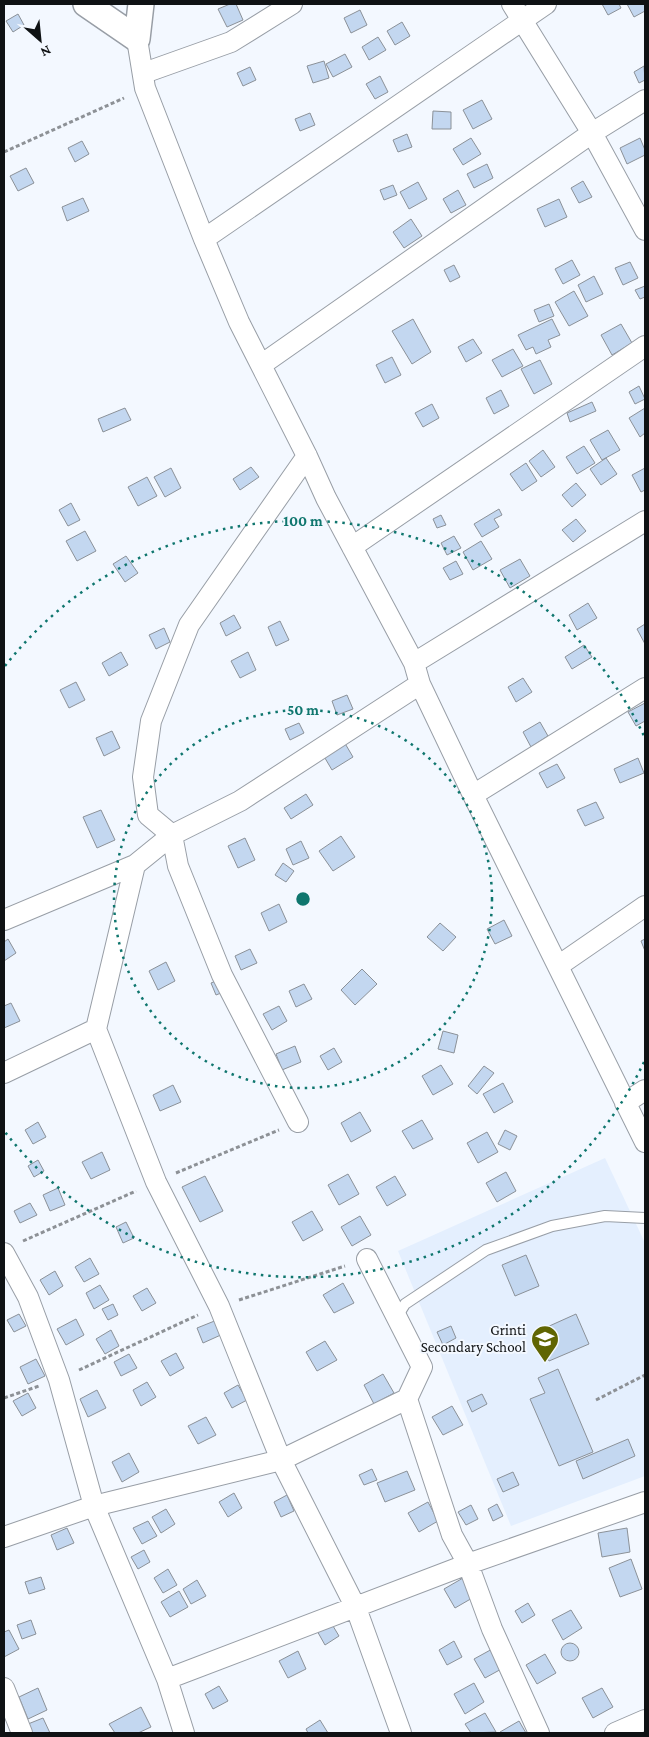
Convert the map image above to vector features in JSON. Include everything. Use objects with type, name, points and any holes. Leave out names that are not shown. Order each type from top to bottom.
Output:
[{"type":"street","points":[[86,4],[137,39]]},
{"type":"street","points":[[140,4],[137,39],[144,81],[204,238],[239,322],[307,456],[326,498],[414,663],[420,684],[473,795],[645,1142]]},
{"type":"street","points":[[144,81],[231,42],[292,4]]},
{"type":"street","points":[[204,238],[517,12],[546,4]]},
{"type":"street","points":[[517,12],[592,133],[645,230]]},
{"type":"street","points":[[261,365],[592,133],[645,100]]},
{"type":"street","points":[[352,547],[645,346]]},
{"type":"street","points":[[298,1122],[222,975],[178,866],[172,835],[148,815],[143,778],[151,721],[190,625],[307,456]]},
{"type":"street","points":[[414,663],[645,521]]},
{"type":"street","points":[[4,920],[135,865],[172,835],[240,801],[420,684]]},
{"type":"street","points":[[473,795],[645,688]]},
{"type":"street","points":[[135,865],[96,1029],[156,1182],[219,1306],[281,1460],[356,1608],[401,1733]]},
{"type":"street","points":[[558,966],[645,906]]},
{"type":"street","points":[[4,1073],[96,1029]]},
{"type":"street","points":[[626,1103],[645,1090]]},
{"type":"street","points":[[4,1253],[28,1297],[59,1380],[94,1506],[167,1679],[184,1733]]},
{"type":"street","points":[[4,1537],[94,1506],[281,1460],[407,1399],[422,1367],[367,1259]]},
{"type":"street","points":[[407,1399],[452,1535],[468,1564],[492,1629],[539,1733]]},
{"type":"street","points":[[167,1679],[468,1564],[645,1502]]},
{"type":"street","points":[[4,1688],[22,1733]]},
{"type":"street","points":[[615,1733],[645,1720]]},
{"type":"lane","points":[[397,1317],[405,1304],[486,1250],[552,1226],[605,1216],[645,1218]]},
{"type":"path","points":[[4,152],[144,81]]},
{"type":"path","points":[[4,1398],[59,1380],[170,1327],[219,1306],[367,1259]]},
{"type":"path","points":[[596,1400],[645,1375]]},
{"type":"shaded area","name":"Grinti Secondary School","points":[[605,1158],[645,1243],[645,1476],[511,1526],[398,1251]]},
{"type":"building","points":[[230,4],[236,4],[243,20],[227,27],[218,9]]},
{"type":"building","points":[[602,4],[619,4],[621,8],[608,15]]},
{"type":"building","points":[[627,4],[645,4],[645,11],[634,17]]},
{"type":"building","points":[[360,10],[367,25],[351,33],[344,18]]},
{"type":"building","points":[[18,14],[24,25],[13,32],[6,21]]},
{"type":"building","points":[[402,22],[410,36],[395,45],[387,31]]},
{"type":"building","points":[[378,37],[386,50],[369,60],[362,47]]},
{"type":"building","points":[[345,54],[352,67],[333,77],[326,64]]},
{"type":"building","points":[[324,61],[329,78],[313,83],[307,66]]},
{"type":"building","points":[[644,66],[645,80],[639,83],[634,72]]},
{"type":"building","points":[[250,67],[256,80],[243,86],[237,73]]},
{"type":"building","points":[[380,76],[388,92],[375,99],[366,84]]},
{"type":"building","points":[[482,100],[492,119],[473,129],[463,110]]},
{"type":"building","points":[[433,111],[451,112],[451,129],[432,129]]},
{"type":"building","points":[[310,113],[315,125],[300,131],[295,119]]},
{"type":"building","points":[[407,134],[412,147],[398,152],[393,140]]},
{"type":"building","points":[[471,138],[481,154],[463,165],[453,149]]},
{"type":"building","points":[[640,138],[645,155],[627,164],[620,148]]},
{"type":"building","points":[[82,141],[89,154],[75,162],[68,148]]},
{"type":"building","points":[[487,164],[493,178],[474,188],[467,174]]},
{"type":"building","points":[[26,168],[34,183],[18,191],[10,176]]},
{"type":"building","points":[[583,181],[592,197],[579,203],[571,188]]},
{"type":"building","points":[[418,182],[427,199],[409,209],[400,192]]},
{"type":"building","points":[[393,185],[397,195],[384,200],[380,190]]},
{"type":"building","points":[[458,190],[466,205],[451,213],[443,199]]},
{"type":"building","points":[[83,198],[89,211],[67,221],[62,207]]},
{"type":"building","points":[[559,199],[567,217],[545,227],[537,209]]},
{"type":"building","points":[[411,219],[422,236],[404,248],[393,232]]},
{"type":"building","points":[[572,260],[580,275],[563,284],[555,269]]},
{"type":"building","points":[[630,262],[638,278],[623,285],[615,268]]},
{"type":"building","points":[[454,265],[460,277],[450,282],[444,270]]},
{"type":"building","points":[[594,276],[603,294],[586,302],[578,285]]},
{"type":"building","points":[[645,286],[645,297],[640,299],[635,290]]},
{"type":"building","points":[[574,291],[588,316],[569,326],[555,302]]},
{"type":"building","points":[[549,304],[554,316],[539,322],[534,310]]},
{"type":"building","points":[[413,319],[431,352],[412,364],[392,331]]},
{"type":"building","points":[[552,319],[560,335],[548,340],[551,347],[536,354],[533,347],[526,350],[518,335]]},
{"type":"building","points":[[621,324],[632,343],[612,355],[601,335]]},
{"type":"building","points":[[473,339],[482,353],[466,362],[458,347]]},
{"type":"building","points":[[513,349],[523,366],[502,377],[492,360]]},
{"type":"building","points":[[392,357],[401,375],[385,383],[376,365]]},
{"type":"building","points":[[540,360],[552,384],[534,394],[521,369]]},
{"type":"building","points":[[639,386],[645,399],[635,404],[629,392]]},
{"type":"building","points":[[501,390],[509,406],[494,414],[486,398]]},
{"type":"building","points":[[592,402],[596,411],[570,422],[567,413]]},
{"type":"building","points":[[432,404],[439,418],[423,427],[415,413]]},
{"type":"building","points":[[125,408],[131,420],[103,432],[98,419]]},
{"type":"building","points":[[645,408],[645,433],[640,437],[629,418]]},
{"type":"building","points":[[608,430],[620,450],[602,460],[590,440]]},
{"type":"building","points":[[584,446],[595,463],[577,474],[566,457]]},
{"type":"building","points":[[543,450],[555,467],[541,477],[529,461]]},
{"type":"building","points":[[606,458],[617,474],[601,485],[590,469]]},
{"type":"building","points":[[526,463],[537,481],[522,491],[510,474]]},
{"type":"building","points":[[251,467],[259,477],[240,490],[233,479]]},
{"type":"building","points":[[171,468],[181,488],[165,497],[154,477]]},
{"type":"building","points":[[645,468],[645,490],[641,492],[632,475]]},
{"type":"building","points":[[147,477],[157,496],[138,506],[128,487]]},
{"type":"building","points":[[576,483],[586,495],[572,507],[562,495]]},
{"type":"building","points":[[71,503],[80,520],[68,526],[59,510]]},
{"type":"building","points":[[499,509],[502,515],[494,519],[499,527],[482,537],[474,524]]},
{"type":"building","points":[[441,515],[446,525],[437,528],[433,519]]},
{"type":"building","points":[[576,519],[586,531],[573,542],[562,530]]},
{"type":"building","points":[[85,531],[96,551],[77,561],[66,541]]},
{"type":"building","points":[[454,536],[461,548],[447,555],[441,543]]},
{"type":"building","points":[[481,541],[492,559],[473,570],[463,552]]},
{"type":"building","points":[[126,556],[138,573],[125,582],[113,564]]},
{"type":"building","points":[[520,559],[530,576],[510,588],[500,570]]},
{"type":"building","points":[[456,561],[463,574],[450,580],[443,568]]},
{"type":"building","points":[[588,603],[597,618],[577,630],[569,615]]},
{"type":"building","points":[[234,615],[241,628],[226,636],[220,623]]},
{"type":"building","points":[[280,621],[289,640],[276,646],[268,627]]},
{"type":"building","points":[[645,624],[645,644],[637,629]]},
{"type":"building","points":[[164,628],[170,642],[156,649],[149,635]]},
{"type":"building","points":[[584,645],[592,657],[572,669],[565,657]]},
{"type":"building","points":[[121,652],[128,665],[109,676],[102,663]]},
{"type":"building","points":[[248,652],[256,670],[240,678],[231,661]]},
{"type":"building","points":[[523,678],[532,692],[516,702],[508,687]]},
{"type":"building","points":[[76,682],[85,700],[69,708],[60,690]]},
{"type":"building","points":[[347,695],[353,709],[337,715],[332,701]]},
{"type":"building","points":[[645,703],[645,721],[636,726],[628,712]]},
{"type":"building","points":[[540,722],[548,736],[531,747],[523,732]]},
{"type":"building","points":[[299,723],[304,733],[290,740],[285,729]]},
{"type":"building","points":[[112,731],[120,748],[104,756],[96,738]]},
{"type":"building","points":[[343,740],[353,757],[332,770],[322,753]]},
{"type":"building","points":[[638,758],[644,773],[620,783],[614,769]]},
{"type":"building","points":[[557,764],[565,778],[547,788],[539,773]]},
{"type":"building","points":[[306,794],[313,805],[291,819],[284,808]]},
{"type":"building","points":[[596,802],[604,818],[585,826],[577,810]]},
{"type":"building","points":[[101,810],[115,840],[97,848],[83,817]]},
{"type":"building","points":[[341,836],[355,857],[333,871],[319,851]]},
{"type":"building","points":[[245,838],[255,860],[238,868],[228,846]]},
{"type":"building","points":[[301,841],[309,858],[293,865],[286,849]]},
{"type":"building","points":[[283,863],[294,871],[286,882],[275,875]]},
{"type":"building","points":[[279,904],[287,922],[269,931],[261,913]]},
{"type":"building","points":[[504,920],[512,936],[495,944],[487,929]]},
{"type":"building","points":[[440,923],[456,937],[443,951],[427,937]]},
{"type":"building","points":[[8,939],[16,953],[4,961],[4,942]]},
{"type":"building","points":[[645,939],[645,951],[641,941]]},
{"type":"building","points":[[250,949],[257,963],[241,970],[235,956]]},
{"type":"building","points":[[166,962],[175,981],[158,990],[149,971]]},
{"type":"building","points":[[362,969],[377,984],[355,1005],[341,990]]},
{"type":"building","points":[[221,979],[226,991],[216,995],[211,983]]},
{"type":"building","points":[[304,984],[312,999],[296,1007],[289,991]]},
{"type":"building","points":[[11,1003],[20,1021],[4,1028],[4,1006]]},
{"type":"building","points":[[279,1006],[287,1021],[272,1030],[263,1014]]},
{"type":"building","points":[[443,1031],[458,1035],[454,1053],[438,1049]]},
{"type":"building","points":[[295,1046],[301,1062],[282,1070],[276,1054]]},
{"type":"building","points":[[334,1048],[342,1062],[328,1070],[320,1056]]},
{"type":"building","points":[[441,1065],[453,1084],[433,1095],[422,1076]]},
{"type":"building","points":[[484,1066],[494,1073],[477,1094],[468,1086]]},
{"type":"building","points":[[503,1083],[513,1102],[494,1113],[483,1094]]},
{"type":"building","points":[[173,1085],[181,1102],[160,1111],[153,1095]]},
{"type":"building","points":[[360,1112],[371,1131],[351,1142],[341,1123]]},
{"type":"building","points":[[422,1120],[433,1139],[413,1149],[402,1131]]},
{"type":"building","points":[[38,1122],[46,1137],[33,1144],[25,1130]]},
{"type":"building","points":[[505,1130],[517,1136],[510,1150],[498,1144]]},
{"type":"building","points":[[487,1132],[498,1152],[478,1163],[467,1143]]},
{"type":"building","points":[[102,1152],[110,1170],[91,1179],[82,1162]]},
{"type":"building","points":[[38,1160],[44,1171],[34,1177],[28,1166]]},
{"type":"building","points":[[506,1172],[516,1191],[497,1202],[486,1183]]},
{"type":"building","points":[[348,1174],[359,1194],[339,1205],[328,1185]]},
{"type":"building","points":[[205,1176],[223,1211],[200,1222],[182,1187]]},
{"type":"building","points":[[395,1176],[406,1195],[387,1206],[376,1187]]},
{"type":"building","points":[[58,1188],[65,1205],[50,1211],[43,1195]]},
{"type":"building","points":[[30,1203],[37,1215],[20,1223],[14,1211]]},
{"type":"building","points":[[312,1211],[323,1230],[303,1241],[292,1222]]},
{"type":"building","points":[[360,1216],[371,1235],[352,1246],[341,1227]]},
{"type":"building","points":[[126,1222],[134,1238],[123,1243],[116,1227]]},
{"type":"building","points":[[526,1255],[539,1286],[515,1296],[502,1265]]},
{"type":"building","points":[[90,1258],[99,1274],[84,1282],[75,1267]]},
{"type":"building","points":[[55,1271],[63,1286],[49,1295],[40,1280]]},
{"type":"building","points":[[343,1283],[354,1303],[334,1313],[323,1295]]},
{"type":"building","points":[[100,1285],[109,1300],[94,1309],[86,1293]]},
{"type":"building","points":[[147,1288],[156,1303],[142,1311],[133,1296]]},
{"type":"building","points":[[113,1304],[118,1315],[108,1320],[102,1309]]},
{"type":"building","points":[[19,1314],[26,1326],[14,1332],[7,1320]]},
{"type":"building","points":[[576,1314],[589,1344],[549,1361],[536,1332]]},
{"type":"building","points":[[76,1319],[84,1335],[66,1345],[57,1329]]},
{"type":"building","points":[[217,1320],[223,1334],[203,1343],[197,1328]]},
{"type":"building","points":[[451,1326],[456,1338],[443,1345],[437,1332]]},
{"type":"building","points":[[111,1330],[119,1346],[105,1354],[96,1339]]},
{"type":"building","points":[[325,1341],[337,1360],[317,1371],[306,1352]]},
{"type":"building","points":[[176,1353],[184,1368],[170,1376],[161,1361]]},
{"type":"building","points":[[129,1354],[137,1368],[121,1376],[114,1362]]},
{"type":"building","points":[[36,1359],[45,1376],[28,1384],[20,1367]]},
{"type":"building","points":[[558,1369],[593,1452],[559,1466],[530,1399],[545,1393],[538,1378]]},
{"type":"building","points":[[383,1374],[394,1393],[374,1404],[364,1385]]},
{"type":"building","points":[[147,1382],[156,1397],[141,1406],[133,1390]]},
{"type":"building","points":[[238,1385],[247,1400],[232,1408],[224,1393]]},
{"type":"building","points":[[97,1390],[106,1408],[88,1417],[80,1399]]},
{"type":"building","points":[[28,1393],[36,1408],[22,1416],[13,1401]]},
{"type":"building","points":[[482,1394],[487,1404],[472,1412],[467,1401]]},
{"type":"building","points":[[452,1406],[463,1425],[443,1435],[432,1417]]},
{"type":"building","points":[[206,1417],[216,1435],[198,1444],[188,1426]]},
{"type":"building","points":[[628,1439],[635,1456],[583,1479],[576,1461]]},
{"type":"building","points":[[129,1453],[139,1472],[122,1482],[112,1462]]},
{"type":"building","points":[[372,1469],[377,1480],[364,1485],[359,1475]]},
{"type":"building","points":[[407,1471],[415,1490],[385,1502],[377,1483]]},
{"type":"building","points":[[513,1472],[519,1485],[503,1492],[497,1479]]},
{"type":"building","points":[[234,1493],[242,1508],[228,1517],[219,1502]]},
{"type":"building","points":[[287,1495],[294,1511],[281,1517],[274,1502]]},
{"type":"building","points":[[428,1502],[438,1521],[419,1532],[408,1513]]},
{"type":"building","points":[[497,1504],[503,1516],[493,1521],[488,1509]]},
{"type":"building","points":[[471,1505],[478,1519],[466,1525],[458,1512]]},
{"type":"building","points":[[166,1509],[175,1524],[161,1533],[152,1517]]},
{"type":"building","points":[[148,1521],[157,1536],[142,1544],[133,1528]]},
{"type":"building","points":[[67,1528],[74,1543],[57,1550],[51,1535]]},
{"type":"building","points":[[627,1528],[630,1552],[602,1557],[598,1533]]},
{"type":"building","points":[[144,1550],[150,1562],[138,1569],[131,1557]]},
{"type":"building","points":[[631,1559],[642,1589],[620,1597],[609,1568]]},
{"type":"building","points":[[168,1569],[177,1585],[163,1593],[154,1578]]},
{"type":"building","points":[[41,1577],[45,1589],[29,1594],[25,1582]]},
{"type":"building","points":[[463,1578],[474,1597],[455,1608],[444,1589]]},
{"type":"building","points":[[197,1580],[206,1596],[191,1604],[183,1589]]},
{"type":"building","points":[[179,1591],[188,1607],[170,1617],[161,1602]]},
{"type":"building","points":[[528,1603],[535,1615],[522,1623],[515,1611]]},
{"type":"building","points":[[571,1610],[582,1628],[563,1640],[552,1620]]},
{"type":"building","points":[[31,1620],[36,1634],[22,1639],[17,1625]]},
{"type":"building","points":[[330,1621],[339,1636],[325,1645],[316,1629]]},
{"type":"building","points":[[9,1630],[19,1649],[4,1657],[4,1632]]},
{"type":"building","points":[[454,1641],[462,1657],[447,1665],[439,1650]]},
{"type":"building","points":[[570,1643],[576,1646],[579,1652],[576,1658],[570,1661],[564,1658],[561,1652],[564,1646]]},
{"type":"building","points":[[494,1648],[505,1667],[485,1678],[474,1659]]},
{"type":"building","points":[[298,1651],[306,1669],[288,1678],[279,1661]]},
{"type":"building","points":[[545,1654],[556,1673],[537,1684],[526,1665]]},
{"type":"building","points":[[474,1683],[484,1702],[465,1714],[454,1694]]},
{"type":"building","points":[[219,1686],[228,1701],[213,1709],[205,1694]]},
{"type":"building","points":[[38,1688],[47,1710],[28,1719],[19,1697]]},
{"type":"building","points":[[602,1688],[613,1707],[593,1718],[582,1698]]},
{"type":"building","points":[[141,1707],[151,1727],[138,1733],[115,1733],[109,1724]]},
{"type":"building","points":[[485,1713],[496,1732],[471,1733],[465,1724]]},
{"type":"building","points":[[43,1718],[50,1733],[32,1733],[28,1724]]},
{"type":"building","points":[[320,1720],[328,1733],[308,1733],[306,1729]]},
{"type":"building","points":[[519,1721],[526,1733],[500,1733],[500,1732]]},
{"type":"place","name":"Grinti Secondary School","points":[[545,1363]]}]
